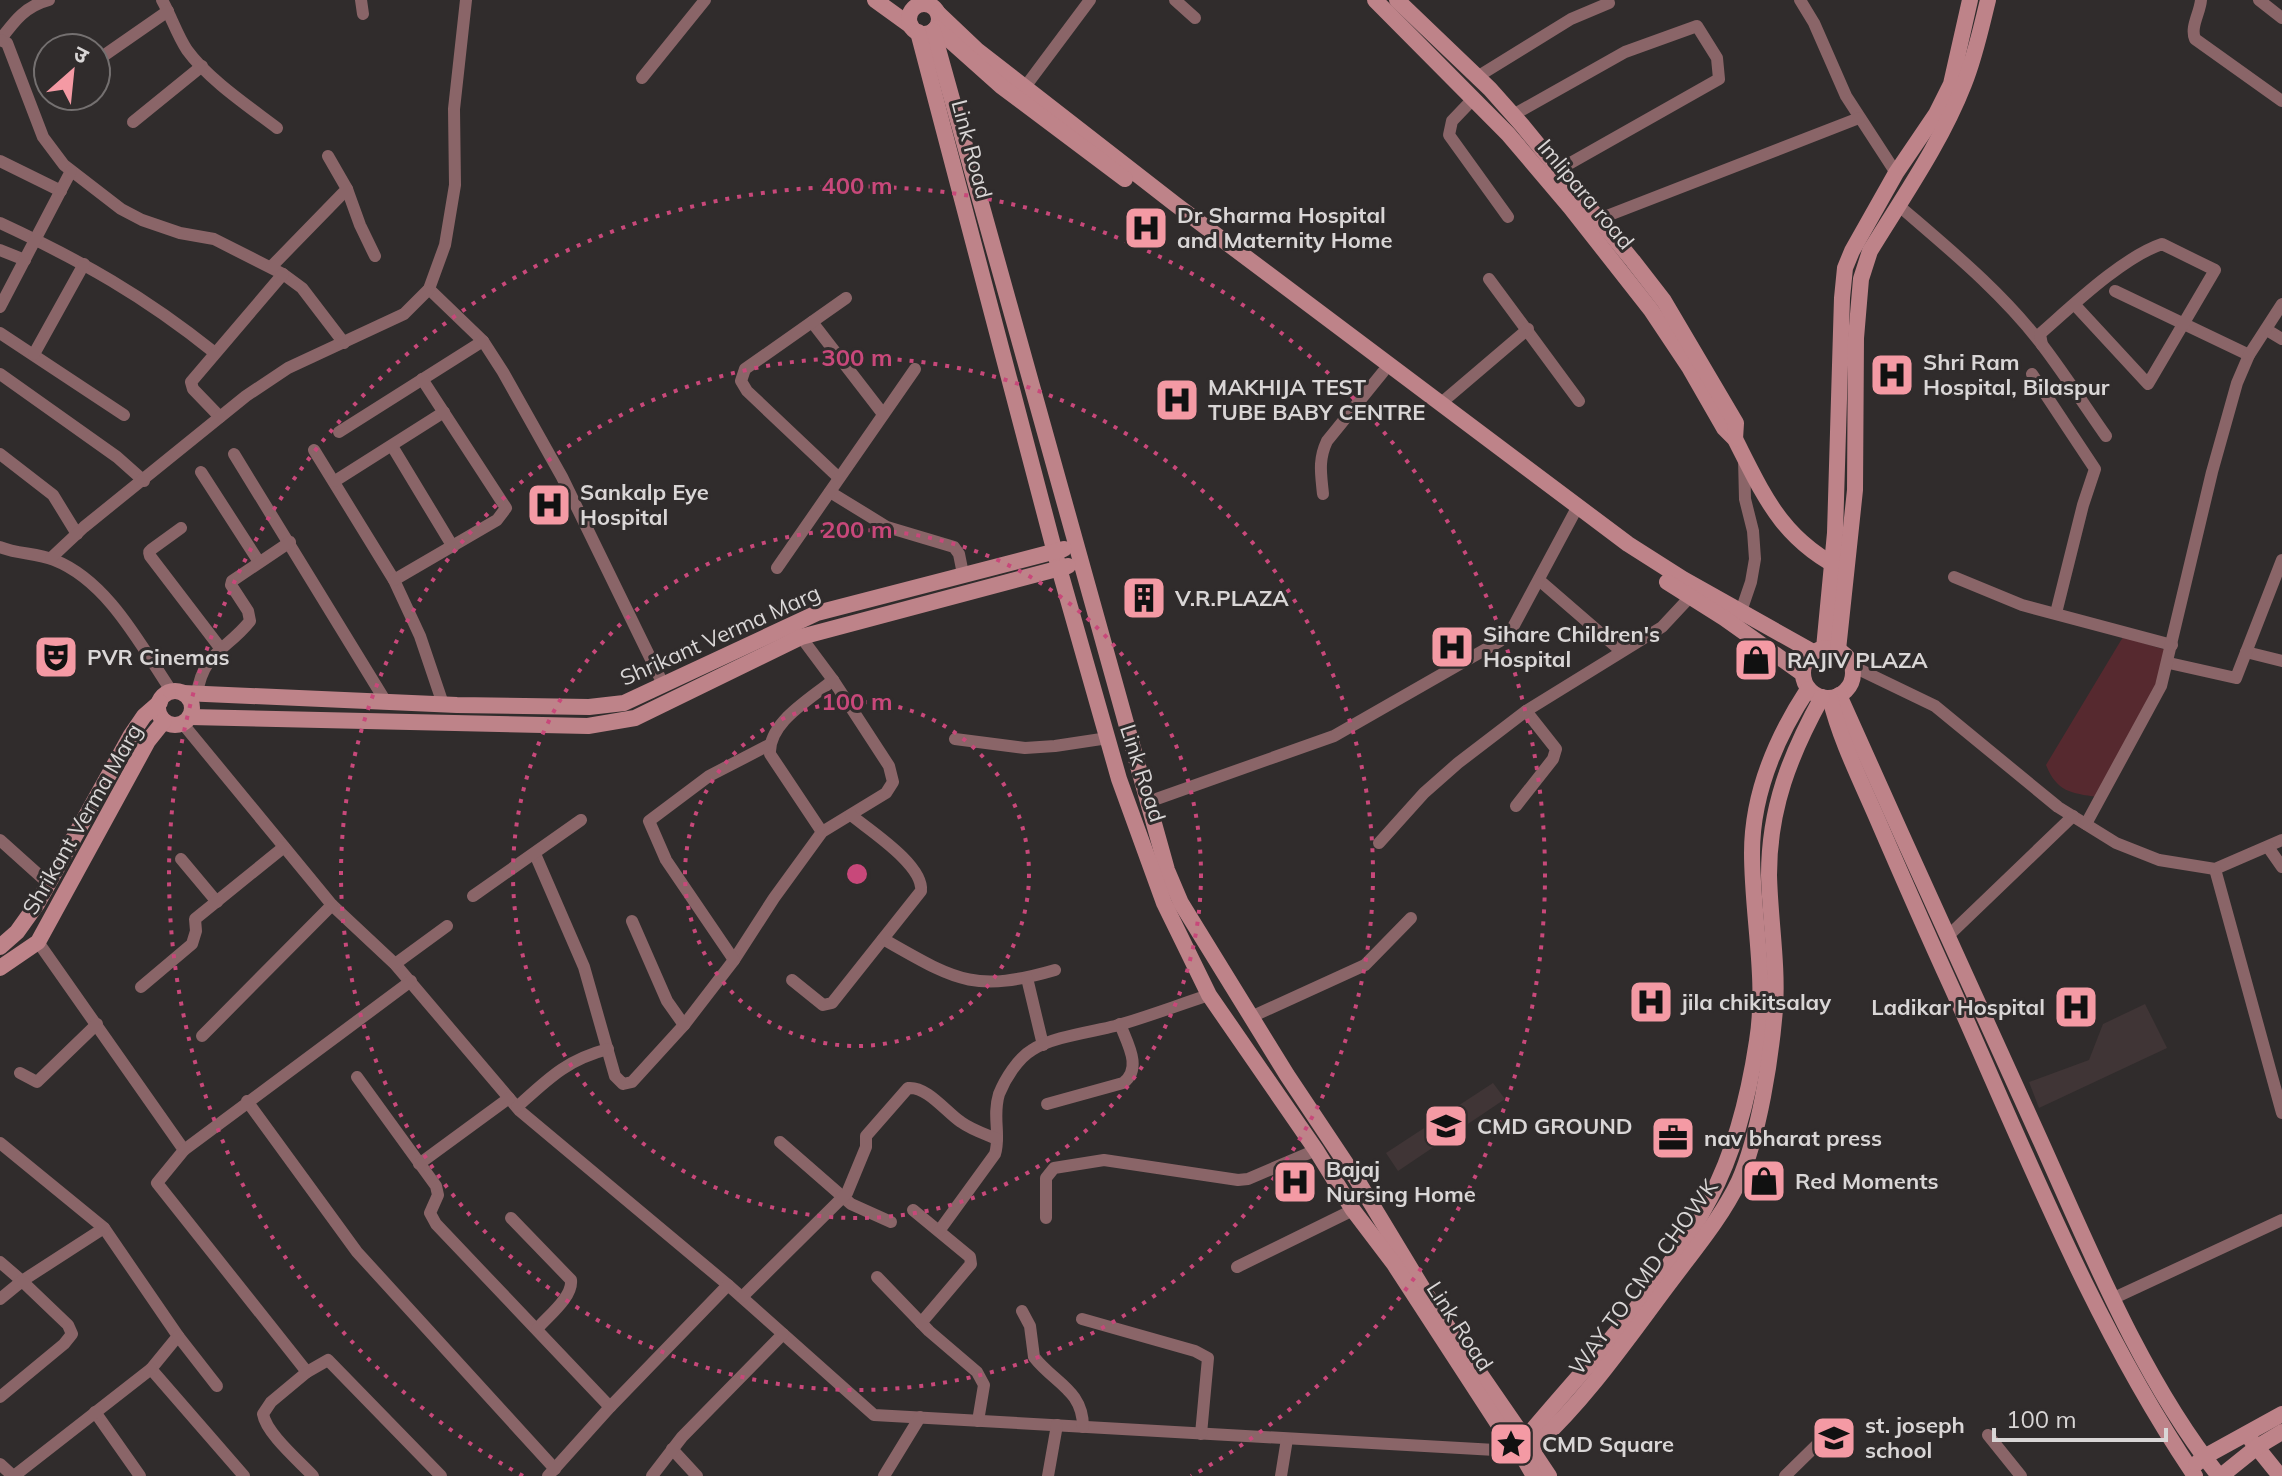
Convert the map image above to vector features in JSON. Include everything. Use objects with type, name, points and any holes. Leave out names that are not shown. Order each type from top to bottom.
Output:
[{"type":"street","points":[[49,0],[31,5],[0,39],[10,49],[43,137],[52,152],[71,171],[121,209],[180,233],[214,239],[277,270],[302,288],[344,343]]},
{"type":"street","points":[[361,0],[363,14]]},
{"type":"street","points":[[51,558],[220,417],[288,368],[404,314],[429,289],[445,245],[455,185],[454,109],[466,0]]},
{"type":"street","points":[[642,78],[705,0]]},
{"type":"street","points":[[875,0],[921,14],[977,50],[1690,597],[1738,620],[1849,660],[1852,680],[1820,691]]},
{"type":"street","points":[[1025,87],[1090,0]]},
{"type":"street","points":[[1175,0],[1195,18]]},
{"type":"street","name":"Imlipara road","points":[[1375,0],[1599,219],[1664,301],[1736,423],[1735,439]]},
{"type":"street","name":"Imlipara road","points":[[1397,0],[1513,115],[1689,367],[1724,428],[1735,439],[1786,529],[1801,544],[1839,568]]},
{"type":"street","points":[[1800,0],[1814,23],[1840,86],[1896,173]]},
{"type":"street","points":[[1839,568],[1845,268],[1896,173],[1936,114],[1951,84],[1970,0]]},
{"type":"street","points":[[1988,0],[1964,84],[1943,129],[1870,251],[1861,279],[1856,338],[1855,490],[1825,650],[1803,666],[1820,691],[1947,937],[2086,1242],[2159,1387],[2191,1442],[2220,1476],[2252,1440],[2282,1414]]},
{"type":"street","points":[[2259,0],[2282,18]]},
{"type":"street","points":[[2200,1],[2192,30],[2195,39],[2282,101]]},
{"type":"street","points":[[1477,77],[1571,19],[1609,3]]},
{"type":"street","points":[[112,48],[165,5],[187,50],[277,128]]},
{"type":"street","points":[[921,14],[1001,86],[1383,372],[1575,510],[1738,620],[1820,691],[2068,1247],[2101,1316],[2189,1474],[2204,1457],[2282,1432]]},
{"type":"street","name":"Link Road","points":[[921,14],[1077,545],[1167,870],[1181,903],[1251,1017],[1524,1445]]},
{"type":"street","name":"Link Road","points":[[921,14],[1057,560],[1119,779],[1164,903],[1209,995],[1316,1150],[1353,1210],[1549,1476]]},
{"type":"street","points":[[1513,115],[1625,52],[1697,26],[1717,58],[1719,79],[1552,173]]},
{"type":"street","points":[[133,122],[202,66]]},
{"type":"street","points":[[1473,99],[1452,121],[1449,135],[1508,217]]},
{"type":"street","points":[[1599,219],[1859,118]]},
{"type":"street","points":[[328,156],[347,189],[375,256]]},
{"type":"street","points":[[0,161],[61,191]]},
{"type":"street","points":[[0,307],[71,171]]},
{"type":"street","points":[[220,417],[191,385],[277,270],[347,189]]},
{"type":"street","points":[[1898,205],[1977,274],[2042,345],[2106,436]]},
{"type":"street","points":[[0,223],[84,264],[151,304],[215,353]]},
{"type":"street","points":[[2042,345],[2040,334],[2074,304],[2146,250],[2162,244],[2215,270],[2148,384],[2074,304]]},
{"type":"street","points":[[0,250],[25,260]]},
{"type":"street","points":[[34,354],[84,264]]},
{"type":"street","points":[[1489,279],[1579,401]]},
{"type":"street","points":[[429,289],[483,341],[562,477],[664,686]]},
{"type":"street","points":[[2115,291],[2249,355]]},
{"type":"street","points":[[839,478],[747,391],[741,381],[745,369],[846,298]]},
{"type":"street","points":[[2086,824],[2161,686],[2237,383],[2249,355],[2282,304]]},
{"type":"street","points":[[812,322],[883,414]]},
{"type":"street","points":[[1440,404],[1528,329]]},
{"type":"street","points":[[2267,330],[2282,339]]},
{"type":"street","points":[[0,333],[124,415]]},
{"type":"street","points":[[339,432],[483,341]]},
{"type":"street","points":[[777,568],[915,369]]},
{"type":"street","points":[[1323,494],[1319,459],[1322,451],[1383,372]]},
{"type":"street","points":[[0,374],[106,449],[144,481]]},
{"type":"street","points":[[2032,374],[2095,469],[2056,613]]},
{"type":"street","points":[[394,580],[497,520],[506,508],[422,379]]},
{"type":"street","points":[[335,481],[444,412]]},
{"type":"street","points":[[392,446],[453,547]]},
{"type":"street","points":[[314,450],[394,580],[420,636],[443,704]]},
{"type":"street","points":[[0,454],[53,495],[77,534]]},
{"type":"street","points":[[234,454],[386,702]]},
{"type":"street","points":[[1738,620],[1755,559],[1753,531],[1745,499],[1744,456]]},
{"type":"street","points":[[201,472],[259,562]]},
{"type":"street","points":[[830,492],[887,527],[954,547],[959,554],[963,574]]},
{"type":"street","points":[[1148,802],[1334,736],[1500,641],[1512,629],[1575,510]]},
{"type":"street","points":[[181,528],[152,549],[150,556],[221,649]]},
{"type":"street","points":[[164,721],[159,712],[245,627],[250,616],[231,585],[232,581],[290,542]]},
{"type":"street","name":"Shrikant Verma Marg","points":[[3,955],[38,942],[148,741],[164,721],[173,725],[186,720],[588,726],[635,718],[801,637],[1057,560],[1077,545]]},
{"type":"street","points":[[2,551],[51,558],[82,575],[101,593],[178,695],[192,706],[186,720],[284,847],[332,905],[411,981],[513,1103],[742,1297],[874,1415],[1287,1439],[1524,1445],[1534,1476]]},
{"type":"street","name":"Shrikant Verma Marg","points":[[3,955],[49,884],[131,735],[144,716],[178,695],[589,707],[624,703],[817,613],[963,574],[1057,560],[1082,564]]},
{"type":"street","points":[[2169,663],[2236,678],[2282,560]]},
{"type":"street","points":[[1954,577],[2022,605],[2172,645]]},
{"type":"street","points":[[1539,580],[1621,651]]},
{"type":"street","points":[[1379,843],[1424,793],[1526,711],[1662,627],[1690,597]]},
{"type":"street","points":[[535,854],[584,967],[615,1076],[619,1082],[628,1084],[684,1025],[734,960],[822,832],[886,793],[893,782],[893,774],[833,680],[801,637]]},
{"type":"street","points":[[2246,652],[2282,661]]},
{"type":"street","points":[[1852,666],[1935,706],[2013,771],[2073,816],[2116,843],[2159,860],[2215,869],[2282,840]]},
{"type":"street","points":[[822,832],[770,754],[769,745],[775,730],[833,680]]},
{"type":"street","name":"WAY TO CMD CHOWK","points":[[1524,1445],[1590,1389],[1706,1233],[1739,1180],[1762,1099],[1775,1006],[1769,875],[1772,823],[1783,779],[1820,691]]},
{"type":"street","points":[[1516,806],[1553,759],[1556,749],[1526,711]]},
{"type":"street","points":[[955,739],[1025,748],[1108,738]]},
{"type":"street","points":[[734,960],[666,860],[649,821],[709,776],[769,745]]},
{"type":"street","points":[[792,980],[818,1003],[827,1005],[921,891],[921,882],[896,851],[851,815]]},
{"type":"street","points":[[1947,937],[2073,816]]},
{"type":"street","points":[[473,896],[581,820]]},
{"type":"street","points":[[0,840],[49,884]]},
{"type":"street","points":[[141,987],[192,944],[196,931],[195,919],[284,847]]},
{"type":"street","points":[[2268,847],[2282,867]]},
{"type":"street","points":[[181,859],[217,902]]},
{"type":"street","points":[[2215,869],[2282,1113]]},
{"type":"street","points":[[202,1036],[332,905]]},
{"type":"street","points":[[1251,1017],[1365,965],[1411,918]]},
{"type":"street","points":[[632,921],[667,1001],[684,1025]]},
{"type":"street","points":[[395,964],[447,926]]},
{"type":"street","points":[[883,939],[937,969],[980,983],[1027,978],[1055,970]]},
{"type":"street","points":[[38,942],[184,1150]]},
{"type":"street","points":[[1027,978],[1043,1045]]},
{"type":"street","points":[[307,1372],[157,1183],[184,1150],[411,981]]},
{"type":"street","points":[[939,1231],[992,1161],[997,1147],[994,1115],[1003,1086],[1025,1055],[1043,1045],[1209,995]]},
{"type":"street","points":[[20,1073],[37,1082],[97,1024]]},
{"type":"street","points":[[1047,1104],[1123,1083],[1130,1078],[1134,1062],[1120,1024]]},
{"type":"street","points":[[419,1164],[580,1057],[608,1049]]},
{"type":"street","points":[[357,1077],[438,1191],[431,1217],[610,1407]]},
{"type":"street","points":[[742,1297],[843,1198],[866,1147],[866,1136],[908,1088],[923,1091],[963,1124],[997,1139]]},
{"type":"street","points":[[247,1101],[357,1252],[551,1472],[728,1285]]},
{"type":"street","points":[[780,1142],[851,1204],[891,1222]]},
{"type":"street","points":[[0,1143],[104,1228],[178,1336],[217,1386]]},
{"type":"street","points":[[1046,1218],[1046,1178],[1054,1168],[1104,1160],[1238,1180],[1248,1179],[1316,1150]]},
{"type":"street","points":[[913,1210],[970,1257],[971,1264],[921,1323]]},
{"type":"street","points":[[1237,1267],[1353,1210]]},
{"type":"street","points":[[511,1218],[571,1280],[568,1294],[537,1329]]},
{"type":"street","points":[[2114,1298],[2282,1220]]},
{"type":"street","points":[[0,1299],[22,1281],[104,1228]]},
{"type":"street","points":[[0,1262],[68,1325],[72,1334],[0,1397]]},
{"type":"street","points":[[877,1277],[981,1378],[984,1385],[978,1421]]},
{"type":"street","points":[[1022,1311],[1030,1326],[1034,1357],[1070,1390],[1083,1413],[1083,1427]]},
{"type":"street","points":[[1082,1319],[1195,1351],[1208,1358],[1201,1434]]},
{"type":"street","points":[[652,1476],[672,1449],[783,1334]]},
{"type":"street","points":[[0,1464],[13,1476],[151,1369],[178,1336]]},
{"type":"street","points":[[313,1476],[272,1431],[263,1414],[271,1402],[307,1372],[328,1360],[441,1476]]},
{"type":"street","points":[[151,1369],[244,1476]]},
{"type":"street","points":[[95,1412],[140,1476]]},
{"type":"street","points":[[884,1476],[920,1417]]},
{"type":"street","points":[[1048,1476],[1057,1425]]},
{"type":"street","points":[[1785,1476],[1834,1428]]},
{"type":"street","points":[[1988,1435],[2021,1476]]},
{"type":"street","points":[[1281,1476],[1287,1439]]},
{"type":"street","points":[[2252,1440],[2280,1476]]},
{"type":"street","points":[[672,1449],[697,1476]]},
{"type":"shaded area","points":[[2123,637],[2166,650],[2169,663],[2097,797],[2066,790],[2055,781],[2046,765]]},
{"type":"shaded area","points":[[2145,1004],[2167,1048],[2039,1108],[2029,1082],[2089,1060],[2103,1024]]},
{"type":"shaded area","name":"CMD GROUND","points":[[1493,1083],[1505,1099],[1398,1171],[1386,1153]]},
{"type":"place","name":"Dr Sharma Hospital and Maternity Home","points":[[1146,228]]},
{"type":"place","name":"Shri Ram Hospital, Bilaspur","points":[[1892,375]]},
{"type":"place","name":"MAKHIJA TEST TUBE BABY CENTRE","points":[[1177,400]]},
{"type":"place","name":"Sankalp Eye Hospital","points":[[549,505]]},
{"type":"place","name":"V.R.PLAZA","points":[[1144,598]]},
{"type":"place","name":"Sihare Children's Hospital","points":[[1452,647]]},
{"type":"place","name":"PVR Cinemas","points":[[56,657]]},
{"type":"place","name":"RAJIV PLAZA","points":[[1756,660]]},
{"type":"place","name":"jila chikitsalay","points":[[1651,1002]]},
{"type":"place","name":"Ladikar Hospital","points":[[2076,1007]]},
{"type":"place","name":"CMD GROUND","points":[[1446,1126]]},
{"type":"place","name":"nav bharat press","points":[[1673,1138]]},
{"type":"place","name":"Red Moments","points":[[1764,1181]]},
{"type":"place","name":"Bajaj Nursing Home","points":[[1295,1182]]},
{"type":"place","name":"st. joseph school","points":[[1834,1438]]},
{"type":"place","name":"CMD Square","points":[[1511,1444]]}]
